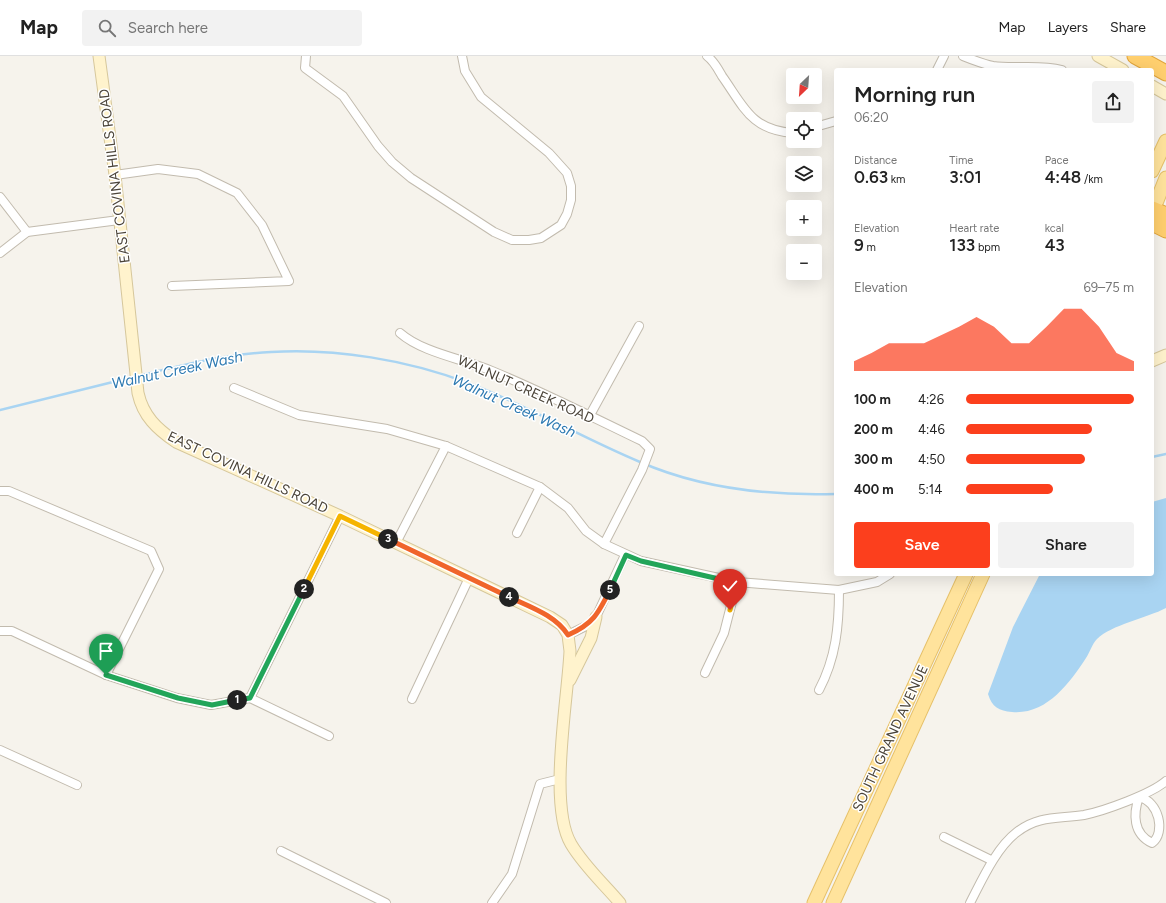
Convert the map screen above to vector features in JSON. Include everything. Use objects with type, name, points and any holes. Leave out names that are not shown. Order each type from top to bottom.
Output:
[{"type":"highway","points":[[1135,56],[1166,73]]},
{"type":"highway","points":[[1155,214],[1166,230]]},
{"type":"main road","points":[[1154,167],[1166,141]]},
{"type":"main road","points":[[1155,214],[1166,178]]},
{"type":"main road","name":"SOUTH GRAND AVENUE","points":[[814,903],[965,576]]},
{"type":"main road","name":"SOUTH GRAND AVENUE","points":[[833,903],[982,576]]},
{"type":"street","name":"EAST COVINA HILLS ROAD","points":[[99,56],[115,175],[138,383],[141,403],[148,417],[159,430],[176,442],[340,516],[550,617],[562,625],[568,635]]},
{"type":"street","points":[[306,56],[305,68],[343,96],[378,146],[411,178],[494,232],[512,240],[541,238],[561,225],[567,214],[571,200],[567,174],[549,153],[482,97],[465,71],[462,56]]},
{"type":"street","points":[[707,56],[747,112],[759,124],[772,131],[786,132]]},
{"type":"street","points":[[938,68],[944,56]]},
{"type":"street","points":[[963,56],[976,62],[994,66],[1049,66],[1056,68]]},
{"type":"street","points":[[1098,56],[1119,68]]},
{"type":"street","points":[[1154,87],[1166,94]]},
{"type":"street","points":[[822,125],[834,122]]},
{"type":"street","points":[[115,175],[158,170],[198,174],[237,193],[262,225],[289,281],[172,286]]},
{"type":"street","points":[[0,197],[27,232]]},
{"type":"street","points":[[0,253],[27,232],[119,220]]},
{"type":"street","points":[[590,415],[639,326]]},
{"type":"street","name":"WALNUT CREEK ROAD","points":[[400,333],[415,343],[492,371],[590,415],[642,441],[650,449],[647,460],[604,544]]},
{"type":"street","points":[[1154,360],[1166,356]]},
{"type":"street","points":[[234,388],[299,415],[387,429],[446,446],[540,487],[568,508],[586,531],[604,544],[626,555],[660,566],[737,582],[839,590],[877,582],[887,576]]},
{"type":"street","points":[[396,543],[446,446]]},
{"type":"street","points":[[517,533],[540,487]]},
{"type":"street","points":[[0,491],[9,491],[151,551],[159,569],[106,675]]},
{"type":"street","points":[[250,698],[340,516]]},
{"type":"street","points":[[568,682],[590,638],[596,617],[626,555]]},
{"type":"street","points":[[412,699],[470,578]]},
{"type":"street","points":[[705,673],[724,633],[737,582]]},
{"type":"street","points":[[819,690],[832,661],[839,613],[839,590]]},
{"type":"street","points":[[596,617],[588,625],[568,635],[570,651],[560,779],[560,801],[563,824],[571,844],[588,867],[620,903]]},
{"type":"street","points":[[0,631],[12,631],[106,675],[178,698],[212,705],[250,698],[329,736]]},
{"type":"street","points":[[0,750],[77,785]]},
{"type":"street","points":[[492,903],[512,874],[540,784],[560,779]]},
{"type":"street","points":[[970,903],[992,860],[1017,832],[1044,818],[1085,815],[1139,797],[1166,781]]},
{"type":"street","points":[[1139,797],[1148,798],[1162,815],[1165,832],[1159,840],[1152,842],[1144,839],[1137,829],[1134,817],[1139,797]]},
{"type":"street","points":[[944,837],[992,860]]},
{"type":"street","points":[[281,850],[386,903]]},
{"type":"water","points":[[1166,498],[1166,608],[1103,634],[1095,641],[1086,658],[1072,678],[1046,703],[1024,712],[1012,712],[997,708],[988,694],[1013,627],[1039,576],[1154,576],[1154,501]]},
{"type":"waterway","name":"Walnut Creek Wash","points":[[138,376],[204,361],[254,353],[295,351],[371,357],[421,368],[468,383],[512,401],[618,453],[687,479],[712,485],[761,492],[786,494],[834,494]]},
{"type":"waterway","name":"Walnut Creek Wash","points":[[0,410],[133,377]]},
{"type":"waterway","name":"Walnut Creek Wash","points":[[1154,457],[1166,454]]},
{"type":"route","points":[[106,675],[178,698],[212,705],[250,698],[340,516],[550,617],[562,625],[568,635],[588,625],[596,617],[616,579],[626,555],[667,568],[737,582],[730,610]]}]
